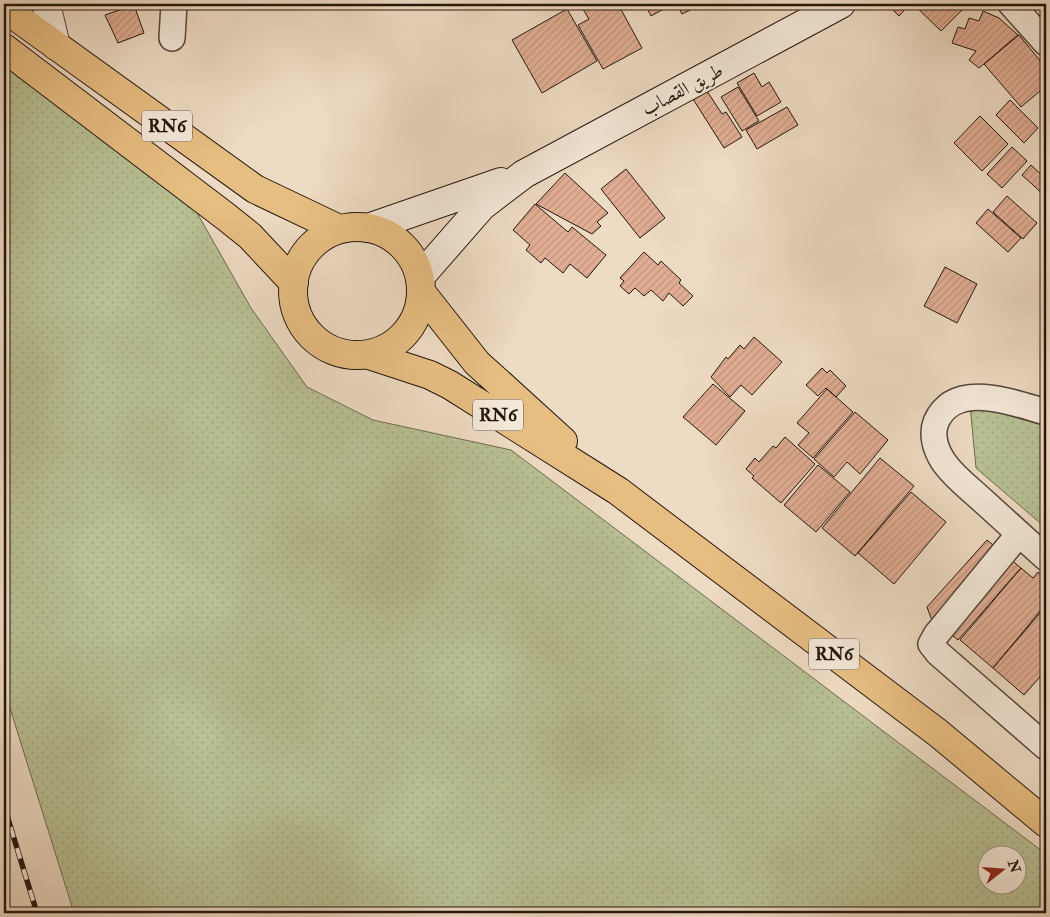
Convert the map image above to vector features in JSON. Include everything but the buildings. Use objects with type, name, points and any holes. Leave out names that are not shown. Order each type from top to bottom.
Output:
[{"type":"main road","points":[[46,4],[56,46]]},
{"type":"main road","name":"طريق القصاب","points":[[421,285],[482,206],[524,174],[841,4]]},
{"type":"main road","name":"RN6","points":[[4,8],[256,189],[339,229]]},
{"type":"main road","name":"RN6","points":[[4,48],[231,221],[267,253],[294,283]]},
{"type":"main road","name":"طريق القصاب","points":[[368,228],[524,174]]},
{"type":"main road","name":"RN6","points":[[618,491],[477,363],[421,285],[409,254],[391,237],[368,228],[339,229],[317,241],[301,260],[294,283],[294,303],[299,316],[313,338],[330,350],[349,355],[369,355],[430,375],[450,384],[618,491],[938,733],[1046,823]]},
{"type":"main road","name":"RN6","points":[[369,355],[390,347],[406,333],[417,314],[421,285]]},
{"type":"street","points":[[172,38],[174,4]]},
{"type":"street","points":[[1011,4],[1046,43]]},
{"type":"street","points":[[1046,412],[987,397],[971,397],[954,403],[940,412],[933,430],[935,446],[952,472],[1046,558]]},
{"type":"street","points":[[1019,534],[936,635],[932,644],[938,653],[1046,747]]},
{"type":"green space","points":[[4,61],[196,211],[251,308],[307,387],[373,420],[511,450],[1046,854],[1046,913],[74,913],[4,689]]},
{"type":"green space","points":[[970,405],[1046,426],[1046,528],[976,468]]},
{"type":"railway","points":[[4,806],[37,913]]}]
